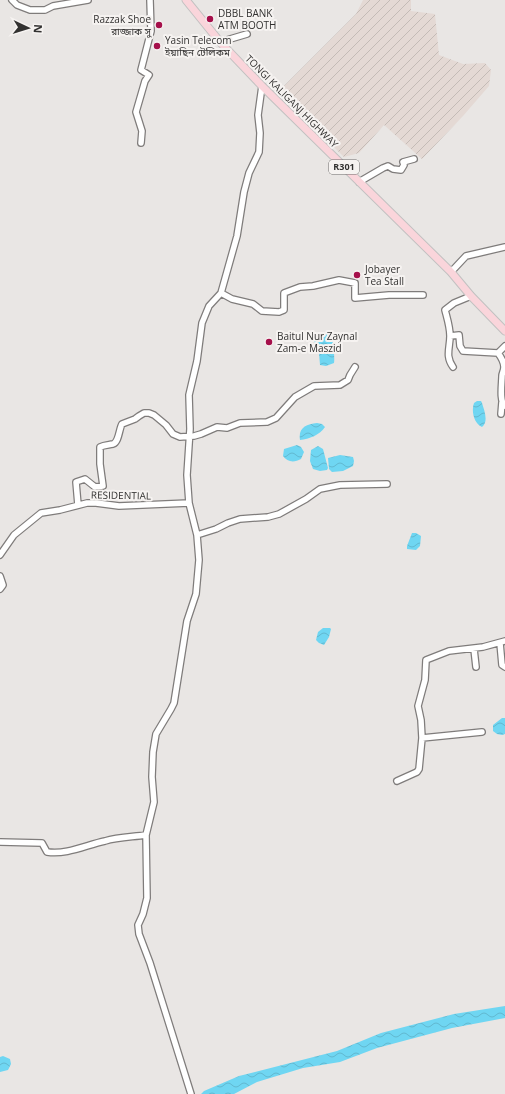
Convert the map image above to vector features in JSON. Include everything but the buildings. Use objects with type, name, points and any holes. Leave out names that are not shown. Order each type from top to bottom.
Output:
[{"type":"main road","name":"TONGI KALIGANJ HIGHWAY","points":[[186,0],[220,42],[262,86],[451,272],[471,296],[505,331]]},
{"type":"street","points":[[12,0],[17,5],[30,10],[45,10],[53,6],[88,0]]},
{"type":"street","points":[[141,143],[142,132],[136,112],[145,81],[149,75],[141,70],[151,31],[150,0]]},
{"type":"street","points":[[220,42],[247,34]]},
{"type":"street","points":[[191,1094],[150,962],[139,934],[138,925],[143,914],[147,898],[146,835],[154,802],[152,777],[153,752],[156,734],[174,703],[187,621],[196,594],[199,560],[197,535],[189,503],[187,475],[189,395],[197,362],[202,323],[209,306],[221,293],[237,236],[244,192],[249,173],[259,152],[260,133],[258,115],[262,86]]},
{"type":"street","points":[[359,182],[388,166],[393,170],[401,170],[404,165],[403,162],[414,159]]},
{"type":"street","points":[[451,272],[466,256],[505,247]]},
{"type":"street","points":[[221,293],[232,299],[253,304],[262,310],[279,312],[284,310],[284,293],[300,287],[313,286],[328,281],[339,280],[355,283],[355,298],[389,295],[423,295]]},
{"type":"street","points":[[452,366],[449,361],[448,349],[450,336],[445,310],[454,303],[471,296]]},
{"type":"street","points":[[450,336],[459,335],[460,346],[463,351],[498,353],[505,346]]},
{"type":"street","points":[[498,353],[504,366],[504,372],[502,375],[503,404],[501,414]]},
{"type":"street","points":[[78,504],[76,482],[85,479],[96,487],[102,486],[100,447],[114,444],[117,441],[122,424],[135,420],[144,413],[154,415],[166,425],[173,434],[180,437],[201,434],[217,427],[227,428],[240,423],[267,422],[276,418],[295,398],[314,386],[340,384],[348,380],[355,367]]},
{"type":"street","points":[[197,535],[216,529],[228,523],[279,514],[306,499],[320,489],[340,485],[387,484]]},
{"type":"street","name":"RESIDENTIAL","points":[[0,554],[14,535],[41,513],[60,510],[78,504],[96,503],[119,506],[189,503]]},
{"type":"street","points":[[0,576],[3,585],[0,589]]},
{"type":"street","points":[[397,781],[419,771],[422,738],[421,720],[418,706],[425,680],[426,660],[449,650],[474,648],[502,642],[502,665],[505,667]]},
{"type":"street","points":[[474,648],[476,667]]},
{"type":"street","points":[[422,738],[482,732]]},
{"type":"street","points":[[0,842],[42,843],[47,852],[56,853],[107,840],[146,835]]},
{"type":"shaded area","points":[[363,0],[411,0],[411,11],[435,14],[439,55],[463,64],[485,63],[491,70],[489,86],[422,159],[384,125],[359,153],[344,157],[278,92],[356,14]]},
{"type":"water","points":[[326,334],[332,336],[334,363],[326,366],[320,365],[319,353],[314,341],[321,335]]},
{"type":"water","points":[[481,401],[486,419],[482,427],[475,420],[473,413],[474,403]]},
{"type":"water","points":[[309,424],[322,424],[325,427],[323,430],[314,436],[300,440],[300,432],[304,427]]},
{"type":"water","points":[[297,445],[301,447],[304,452],[301,459],[296,461],[287,460],[283,456],[284,449]]},
{"type":"water","points":[[318,446],[323,449],[328,468],[327,470],[320,471],[313,469],[310,461],[311,450]]},
{"type":"water","points":[[340,455],[353,457],[353,466],[343,471],[332,472],[329,469],[328,458]]},
{"type":"water","points":[[412,533],[416,533],[421,536],[420,546],[416,550],[407,549]]},
{"type":"water","points":[[323,628],[331,629],[329,637],[324,645],[316,640],[318,632]]},
{"type":"water","points":[[502,718],[505,718],[505,734],[502,735],[493,731],[493,725]]},
{"type":"water","points":[[505,1006],[505,1018],[452,1028],[377,1048],[340,1062],[303,1068],[257,1082],[234,1094],[201,1094],[204,1091],[239,1076],[337,1051],[381,1033],[454,1014]]},
{"type":"water","points":[[3,1056],[10,1059],[11,1064],[8,1070],[0,1072],[0,1057]]},
{"type":"place","name":"DBBL BANK ATM BOOTH","points":[[210,19]]},
{"type":"place","name":"Razzak Shoe রাজ্জাক সু","points":[[159,25]]},
{"type":"place","name":"Yasin Telecom ইয়াছিন টেলিকম","points":[[157,46]]},
{"type":"place","name":"Jobayer Tea Stall","points":[[357,275]]},
{"type":"place","name":"Baitul Nur Zaynal Zam-e Maszid","points":[[269,342]]}]
